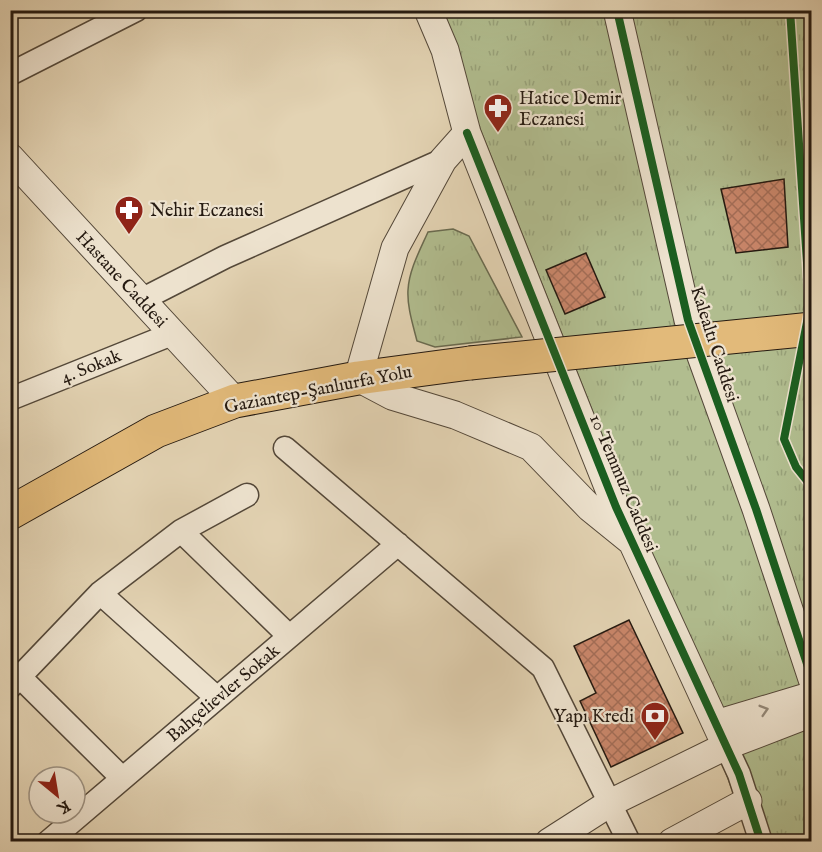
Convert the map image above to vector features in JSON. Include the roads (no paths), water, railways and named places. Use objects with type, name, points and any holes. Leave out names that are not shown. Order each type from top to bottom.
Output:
[{"type":"main road","name":"Gaziantep-Şanlıurfa Yolu","points":[[10,513],[156,431],[235,401],[358,378],[470,363],[812,329]]},
{"type":"street","points":[[10,75],[136,10]]},
{"type":"street","name":"10 Temmuz Caddesi","points":[[428,10],[445,50],[467,133],[616,507],[739,774],[761,842]]},
{"type":"street","name":"Kalealtı Caddesi","points":[[617,10],[688,320],[756,508],[812,679]]},
{"type":"street","points":[[467,133],[443,160],[395,248],[358,378],[392,396],[455,415],[531,447],[590,508],[632,542]]},
{"type":"street","name":"Hastane Caddesi","points":[[10,157],[235,401]]},
{"type":"street","points":[[141,300],[225,257],[443,160]]},
{"type":"street","name":"4. Sokak","points":[[10,399],[172,334]]},
{"type":"street","points":[[285,448],[543,668],[629,842]]},
{"type":"street","points":[[122,778],[15,682],[100,593],[181,531],[247,495]]},
{"type":"street","points":[[181,531],[289,636]]},
{"type":"street","name":"Bahçelievler Sokak","points":[[48,842],[398,544]]},
{"type":"street","points":[[100,593],[217,698]]},
{"type":"street","points":[[549,842],[721,735],[812,696]]},
{"type":"street","points":[[721,735],[812,712]]},
{"type":"street","points":[[672,842],[748,801]]},
{"type":"place","name":"Hatice Demir Eczanesi","points":[[498,134]]},
{"type":"place","name":"Nehir Eczanesi","points":[[129,236]]},
{"type":"place","name":"Yapı Kredi","points":[[655,742]]}]
